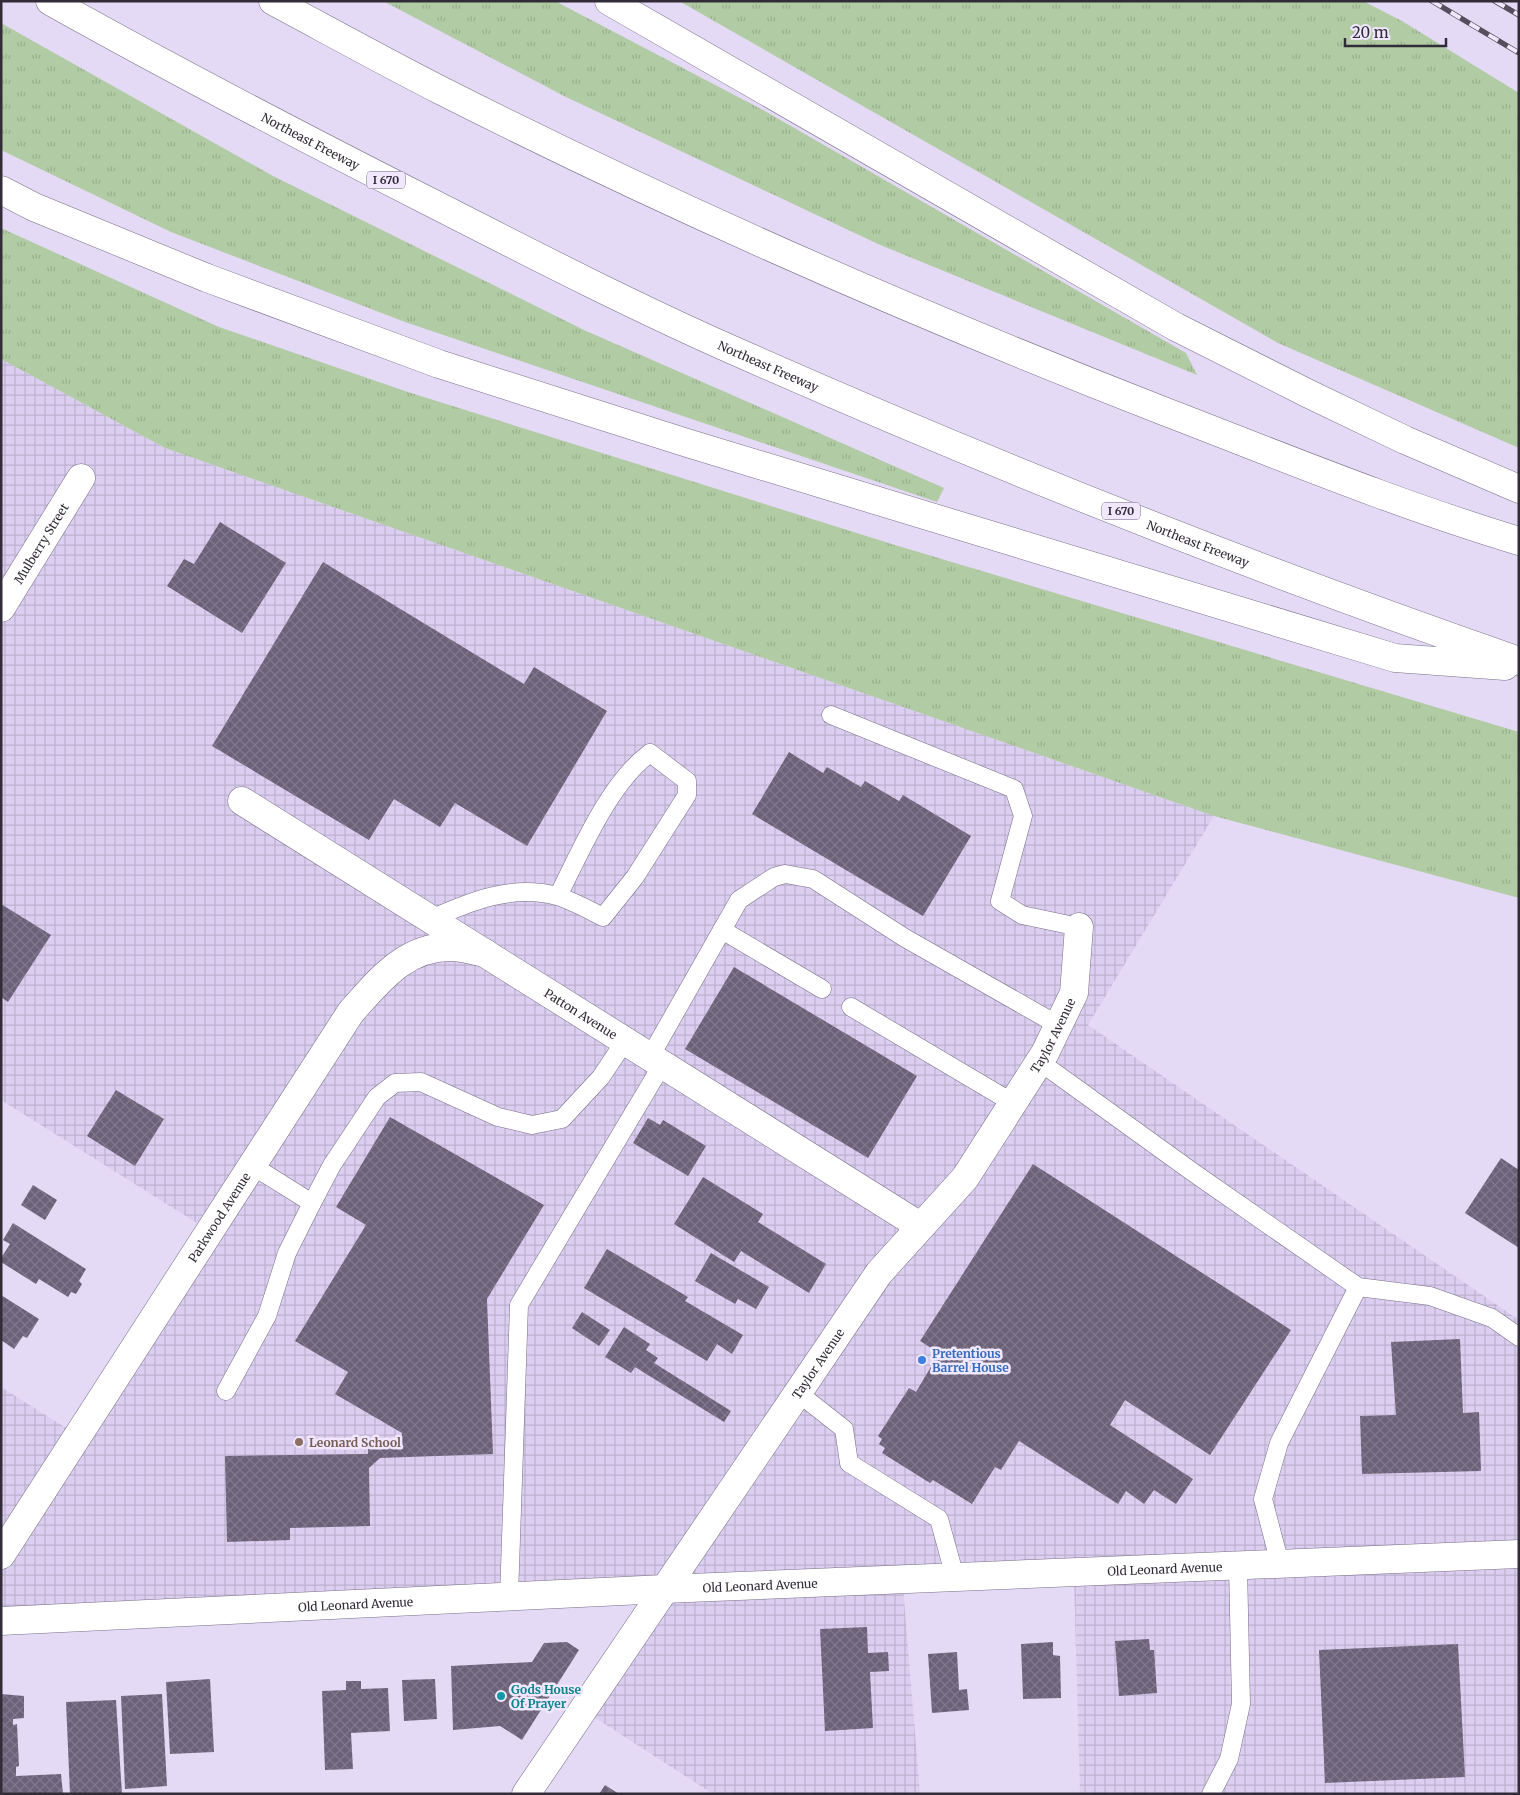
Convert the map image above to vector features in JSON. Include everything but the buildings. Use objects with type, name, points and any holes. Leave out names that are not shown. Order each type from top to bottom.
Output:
[{"type":"main road","name":"Northeast Freeway","points":[[50,1],[171,68],[333,152],[541,258],[728,348],[1004,466],[1302,583],[1519,661]]},
{"type":"main road","points":[[273,1],[467,103],[604,170],[872,292],[1103,387],[1305,466],[1471,527],[1519,541]]},
{"type":"main road","points":[[609,1],[1176,327],[1396,436],[1519,489]]},
{"type":"main road","points":[[1,190],[34,207],[207,278],[430,361],[684,442],[1395,658],[1519,667]]},
{"type":"main road","name":"Mulberry Street","points":[[1,608],[81,478]]},
{"type":"main road","name":"Patton Avenue","points":[[242,801],[920,1226]]},
{"type":"main road","name":"Taylor Avenue","points":[[526,1794],[879,1273],[965,1178],[1014,1103],[1040,1062],[1074,993],[1079,927]]},
{"type":"main road","name":"Parkwood Avenue","points":[[1,1554],[254,1166],[351,1012],[388,970],[417,952],[450,947],[485,953]]},
{"type":"main road","name":"Old Leonard Avenue","points":[[1,1621],[509,1598],[664,1589],[1519,1554]]},
{"type":"lane","points":[[831,715],[1014,789],[1023,816],[1000,901],[1022,915],[1079,927]]},
{"type":"lane","points":[[431,919],[472,900],[521,891],[558,896],[603,917],[635,876],[686,795],[687,781],[650,753],[635,764],[598,819],[558,896]]},
{"type":"lane","points":[[509,1598],[519,1305],[656,1061],[739,900],[774,877],[785,874],[813,879],[905,938],[1058,1025]]},
{"type":"lane","points":[[722,930],[822,989]]},
{"type":"lane","points":[[851,1007],[1014,1103]]},
{"type":"lane","points":[[226,1391],[267,1316],[287,1254],[312,1203],[332,1165],[377,1097],[395,1082],[421,1082],[498,1117],[532,1125],[562,1119],[601,1077],[625,1041]]},
{"type":"lane","points":[[1040,1062],[1194,1173],[1358,1287],[1430,1296],[1492,1318],[1519,1337]]},
{"type":"lane","points":[[254,1166],[312,1203]]},
{"type":"lane","points":[[1280,1564],[1263,1499],[1280,1443],[1358,1287]]},
{"type":"lane","points":[[797,1392],[844,1428],[850,1463],[939,1519],[955,1578]]},
{"type":"lane","points":[[1211,1794],[1229,1759],[1241,1704],[1238,1566]]},
{"type":"shaded area","points":[[1,359],[165,448],[1214,816],[1088,1025],[1519,1320],[1519,1794],[1080,1794],[1074,1579],[903,1587],[920,1794],[713,1794],[574,1704],[644,1594],[1,1627],[1,1387],[82,1438],[216,1235],[1,1100]]},
{"type":"green space","points":[[383,1],[555,1],[763,110],[1186,353],[1197,375],[878,244],[564,96]]},
{"type":"green space","points":[[679,1],[1363,1],[1402,21],[1519,93],[1519,448],[1278,343]]},
{"type":"green space","points":[[1,23],[273,176],[584,330],[944,488],[937,502],[405,322],[171,232],[1,150]]},
{"type":"green space","points":[[1,228],[219,327],[408,392],[895,545],[1519,732],[1519,898],[1214,816],[165,448],[1,359]]},
{"type":"railway","points":[[1432,1],[1519,53]]},
{"type":"railway","points":[[1495,1],[1519,15]]},
{"type":"place","name":"Pretentious Barrel House","points":[[922,1360]]},
{"type":"place","name":"Leonard School","points":[[299,1442]]},
{"type":"place","name":"Gods House Of Prayer","points":[[501,1696]]}]
